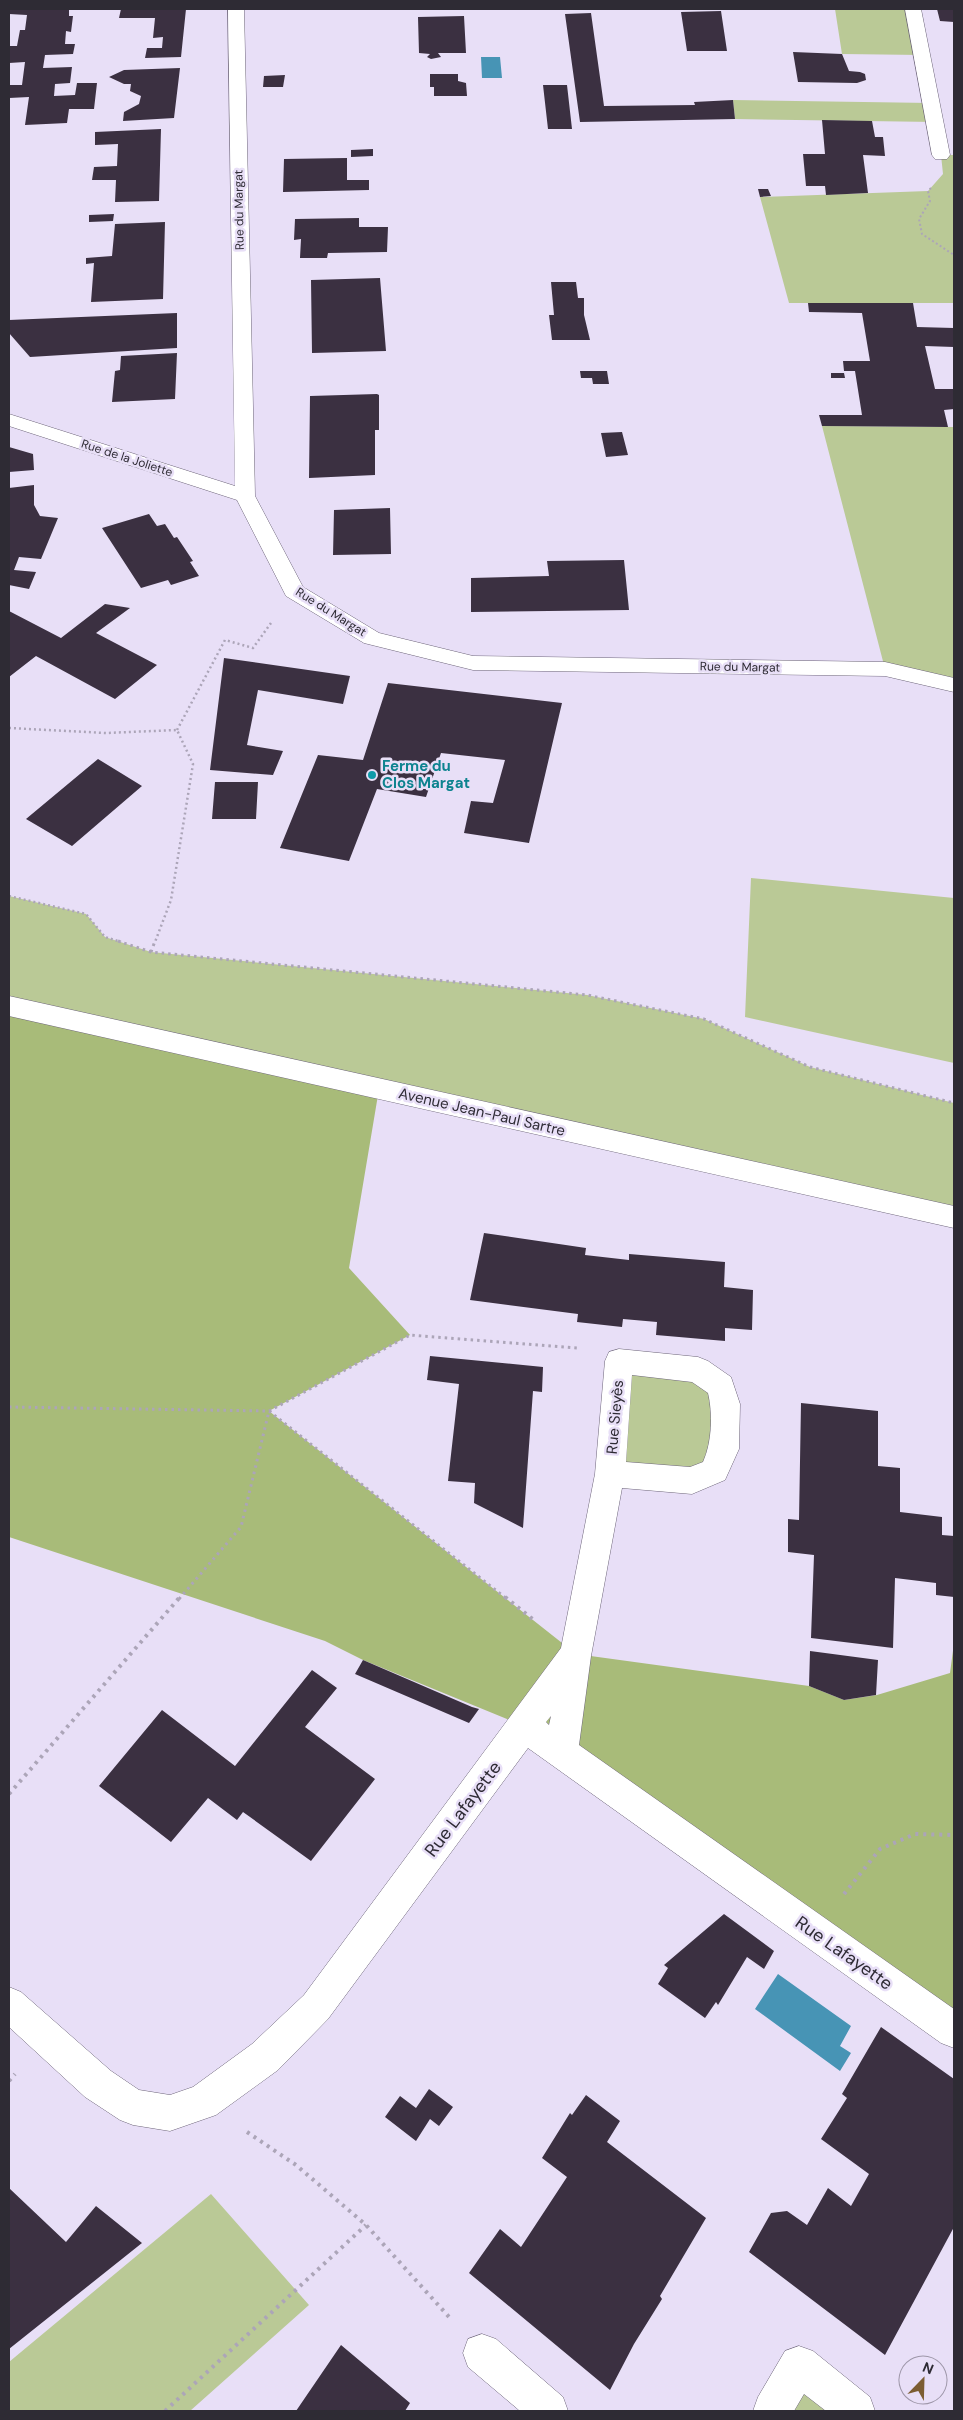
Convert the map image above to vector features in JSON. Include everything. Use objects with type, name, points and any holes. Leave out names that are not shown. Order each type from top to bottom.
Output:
[{"type":"street","name":"Rue du Margat","points":[[236,9],[245,496],[294,590],[372,638],[473,663],[885,669],[954,685]]},
{"type":"street","points":[[913,9],[941,155]]},
{"type":"street","name":"Rue de la Joliette","points":[[9,420],[245,496]]},
{"type":"street","name":"Avenue Jean-Paul Sartre","points":[[9,1006],[954,1217]]},
{"type":"street","name":"Rue Sieyès","points":[[524,1726],[576,1654],[610,1474],[619,1361],[698,1370],[721,1386],[725,1404],[724,1449],[714,1471],[692,1481],[610,1474]]},
{"type":"street","points":[[561,1753],[576,1654]]},
{"type":"street","name":"Rue Lafayette","points":[[9,2004],[98,2084],[133,2107],[170,2113],[203,2102],[265,2057],[316,2007],[524,1726],[954,2030]]},
{"type":"street","points":[[482,2353],[549,2411]]},
{"type":"street","points":[[772,2411],[799,2365],[856,2411]]},
{"type":"path","points":[[941,155],[943,174],[928,190],[930,201],[919,219],[922,234],[954,255]]},
{"type":"path","points":[[177,730],[225,640],[253,648],[294,590]]},
{"type":"path","points":[[9,728],[106,733],[177,730]]},
{"type":"path","points":[[151,952],[171,900],[193,764],[177,730]]},
{"type":"path","points":[[9,896],[86,914],[105,937],[151,952],[587,995],[704,1019],[810,1067],[954,1103]]},
{"type":"path","points":[[9,1407],[269,1411],[410,1335],[602,1350],[619,1361]]},
{"type":"path","points":[[269,1411],[576,1654]]},
{"type":"path","points":[[9,1794],[241,1527],[269,1411]]},
{"type":"path","points":[[818,1934],[854,1879],[880,1849],[915,1834],[954,1835]]},
{"type":"path","points":[[203,2102],[296,2166],[366,2225],[482,2353]]},
{"type":"path","points":[[165,2411],[190,2390],[366,2225]]},
{"type":"green space","points":[[835,9],[913,9],[922,55],[842,54]]},
{"type":"green space","points":[[733,100],[931,103],[935,122],[735,119]]},
{"type":"green space","points":[[941,155],[954,155],[954,303],[789,303],[760,197],[928,191],[943,174]]},
{"type":"green space","points":[[822,426],[954,427],[954,685],[885,669]]},
{"type":"green space","points":[[751,878],[954,898],[954,1063],[745,1017]]},
{"type":"green space","points":[[9,896],[86,914],[105,937],[151,952],[587,995],[704,1019],[810,1067],[954,1103],[954,1217],[9,1006]]},
{"type":"green space","points":[[9,1006],[379,1089],[349,1268],[410,1335],[269,1411],[576,1654],[809,1686],[844,1700],[877,1695],[950,1673],[954,1643],[954,2030],[524,1726],[363,1660],[325,1641],[9,1537]]},
{"type":"green space","points":[[619,1361],[721,1386],[714,1471],[610,1474]]},
{"type":"green space","points":[[211,2194],[309,2305],[190,2411],[9,2411],[9,2362]]},
{"type":"green space","points":[[799,2365],[856,2411],[772,2411]]},
{"type":"water","points":[[481,57],[500,57],[502,78],[482,78]]},
{"type":"water","points":[[778,1974],[851,2026],[840,2046],[851,2053],[840,2071],[755,2009]]},
{"type":"building","points":[[9,9],[69,9],[69,16],[73,16],[71,32],[66,31],[65,44],[75,44],[73,54],[45,55],[43,68],[72,67],[70,83],[55,84],[54,96],[75,95],[77,83],[97,83],[94,109],[69,109],[67,123],[25,125],[29,97],[9,98],[9,85],[22,85],[25,62],[9,63],[9,46],[17,46],[20,30],[25,30],[27,15],[9,14]]},
{"type":"building","points":[[121,9],[186,9],[181,57],[145,58],[147,48],[162,48],[163,37],[153,38],[155,18],[119,18]]},
{"type":"building","points":[[937,9],[954,9],[954,22],[940,21]]},
{"type":"building","points":[[721,11],[727,51],[687,51],[681,12]]},
{"type":"building","points":[[591,13],[604,106],[695,105],[694,102],[733,100],[735,119],[580,122],[565,14]]},
{"type":"building","points":[[464,16],[466,53],[438,53],[441,57],[431,59],[427,57],[430,54],[419,53],[418,17]]},
{"type":"building","points":[[793,52],[842,54],[849,71],[865,74],[866,80],[857,83],[798,82]]},
{"type":"building","points":[[180,68],[174,118],[123,121],[124,112],[139,104],[141,96],[130,91],[131,84],[124,84],[109,77],[124,70]]},
{"type":"building","points":[[430,74],[458,74],[458,81],[466,83],[467,96],[434,96],[434,87],[430,87]]},
{"type":"building","points":[[285,75],[283,87],[263,87],[264,76]]},
{"type":"building","points":[[543,85],[567,85],[572,129],[548,129]]},
{"type":"building","points":[[822,120],[872,121],[875,137],[883,137],[885,156],[863,155],[868,193],[826,195],[825,186],[806,186],[803,154],[825,154]]},
{"type":"building","points":[[161,129],[159,201],[115,202],[116,180],[92,180],[94,167],[117,166],[118,144],[95,145],[95,132]]},
{"type":"building","points":[[373,149],[373,156],[351,157],[351,150]]},
{"type":"building","points":[[347,158],[347,180],[369,180],[369,190],[283,192],[284,159]]},
{"type":"building","points":[[758,189],[768,189],[771,196],[760,197]]},
{"type":"building","points":[[114,214],[113,221],[89,222],[89,215]]},
{"type":"building","points":[[359,218],[359,227],[388,227],[387,252],[328,253],[327,258],[300,258],[301,239],[294,240],[295,219]]},
{"type":"building","points":[[165,222],[163,299],[91,302],[94,263],[86,264],[86,258],[112,256],[115,224]]},
{"type":"building","points":[[380,278],[386,351],[312,353],[311,280]]},
{"type":"building","points":[[551,282],[576,282],[578,298],[584,298],[584,315],[590,340],[552,340],[549,315],[554,315]]},
{"type":"building","points":[[808,303],[913,303],[917,327],[954,328],[954,347],[925,346],[935,389],[954,389],[954,409],[944,410],[948,427],[822,426],[819,415],[862,415],[855,371],[844,371],[843,361],[870,361],[862,313],[809,312]]},
{"type":"building","points":[[177,313],[177,348],[30,357],[9,333],[9,320]]},
{"type":"building","points":[[177,353],[175,399],[112,402],[115,371],[120,370],[121,356]]},
{"type":"building","points":[[580,371],[607,371],[609,384],[593,384],[592,378],[581,378]]},
{"type":"building","points":[[831,373],[844,373],[845,378],[831,378]]},
{"type":"building","points":[[379,395],[379,430],[375,430],[375,475],[309,478],[310,396]]},
{"type":"building","points":[[622,432],[628,455],[606,457],[601,433]]},
{"type":"building","points":[[9,447],[33,454],[34,470],[9,472]]},
{"type":"building","points":[[34,485],[34,505],[40,516],[58,518],[41,559],[19,557],[14,570],[36,572],[29,589],[9,585],[9,488]]},
{"type":"building","points":[[390,508],[391,554],[333,555],[334,510]]},
{"type":"building","points":[[149,514],[157,526],[165,524],[174,538],[177,537],[193,561],[190,562],[199,576],[171,585],[168,580],[141,588],[102,528]]},
{"type":"building","points":[[624,560],[629,610],[471,612],[471,578],[549,576],[547,561]]},
{"type":"building","points":[[105,604],[130,608],[96,633],[157,665],[115,699],[36,656],[9,677],[9,611],[61,638]]},
{"type":"building","points":[[224,658],[350,676],[343,704],[258,690],[247,745],[283,751],[273,775],[210,770]]},
{"type":"building","name":"Ferme du Clos Margat","points":[[388,683],[562,703],[529,843],[464,833],[471,801],[493,803],[505,760],[441,753],[426,797],[377,789],[349,861],[280,848],[318,755],[363,760]]},
{"type":"building","points":[[98,759],[142,786],[72,846],[26,819]]},
{"type":"building","points":[[215,782],[258,782],[256,819],[212,819]]},
{"type":"building","points":[[484,1233],[586,1248],[585,1255],[629,1260],[629,1254],[725,1262],[724,1287],[753,1290],[752,1330],[725,1328],[725,1341],[656,1335],[657,1322],[623,1319],[622,1327],[577,1322],[578,1314],[470,1300]]},
{"type":"building","points":[[430,1356],[543,1367],[542,1392],[533,1391],[523,1528],[474,1503],[475,1483],[448,1481],[459,1384],[427,1380]]},
{"type":"building","points":[[801,1403],[878,1411],[878,1466],[900,1468],[900,1512],[942,1517],[942,1535],[954,1536],[954,1597],[936,1595],[936,1583],[895,1578],[893,1648],[811,1638],[814,1555],[788,1552],[788,1519],[799,1520]]},
{"type":"building","points":[[810,1651],[878,1660],[876,1695],[844,1700],[809,1686]]},
{"type":"building","points":[[363,1660],[479,1709],[469,1723],[355,1674]]},
{"type":"building","points":[[312,1670],[337,1688],[305,1727],[375,1779],[311,1861],[243,1812],[237,1820],[208,1798],[171,1842],[99,1786],[162,1710],[235,1766]]},
{"type":"building","points":[[724,1914],[774,1951],[764,1969],[747,1957],[718,2005],[716,2002],[705,2018],[658,1984],[668,1968],[664,1965]]},
{"type":"building","points":[[881,2027],[954,2079],[954,2227],[885,2355],[749,2252],[771,2213],[787,2211],[807,2225],[828,2188],[851,2206],[869,2174],[821,2139],[847,2098],[842,2094]]},
{"type":"building","points":[[429,2089],[453,2107],[439,2126],[430,2119],[416,2141],[385,2117],[400,2096],[416,2108]]},
{"type":"building","points":[[586,2095],[620,2121],[607,2142],[706,2218],[660,2296],[662,2299],[634,2344],[610,2390],[469,2273],[500,2229],[521,2247],[567,2177],[542,2158],[570,2113],[572,2115]]},
{"type":"building","points":[[9,2188],[66,2242],[96,2206],[142,2243],[9,2349]]},
{"type":"building","points":[[341,2345],[410,2403],[405,2411],[296,2411]]},
{"type":"place","name":"Ferme du Clos Margat","points":[[372,775]]}]
